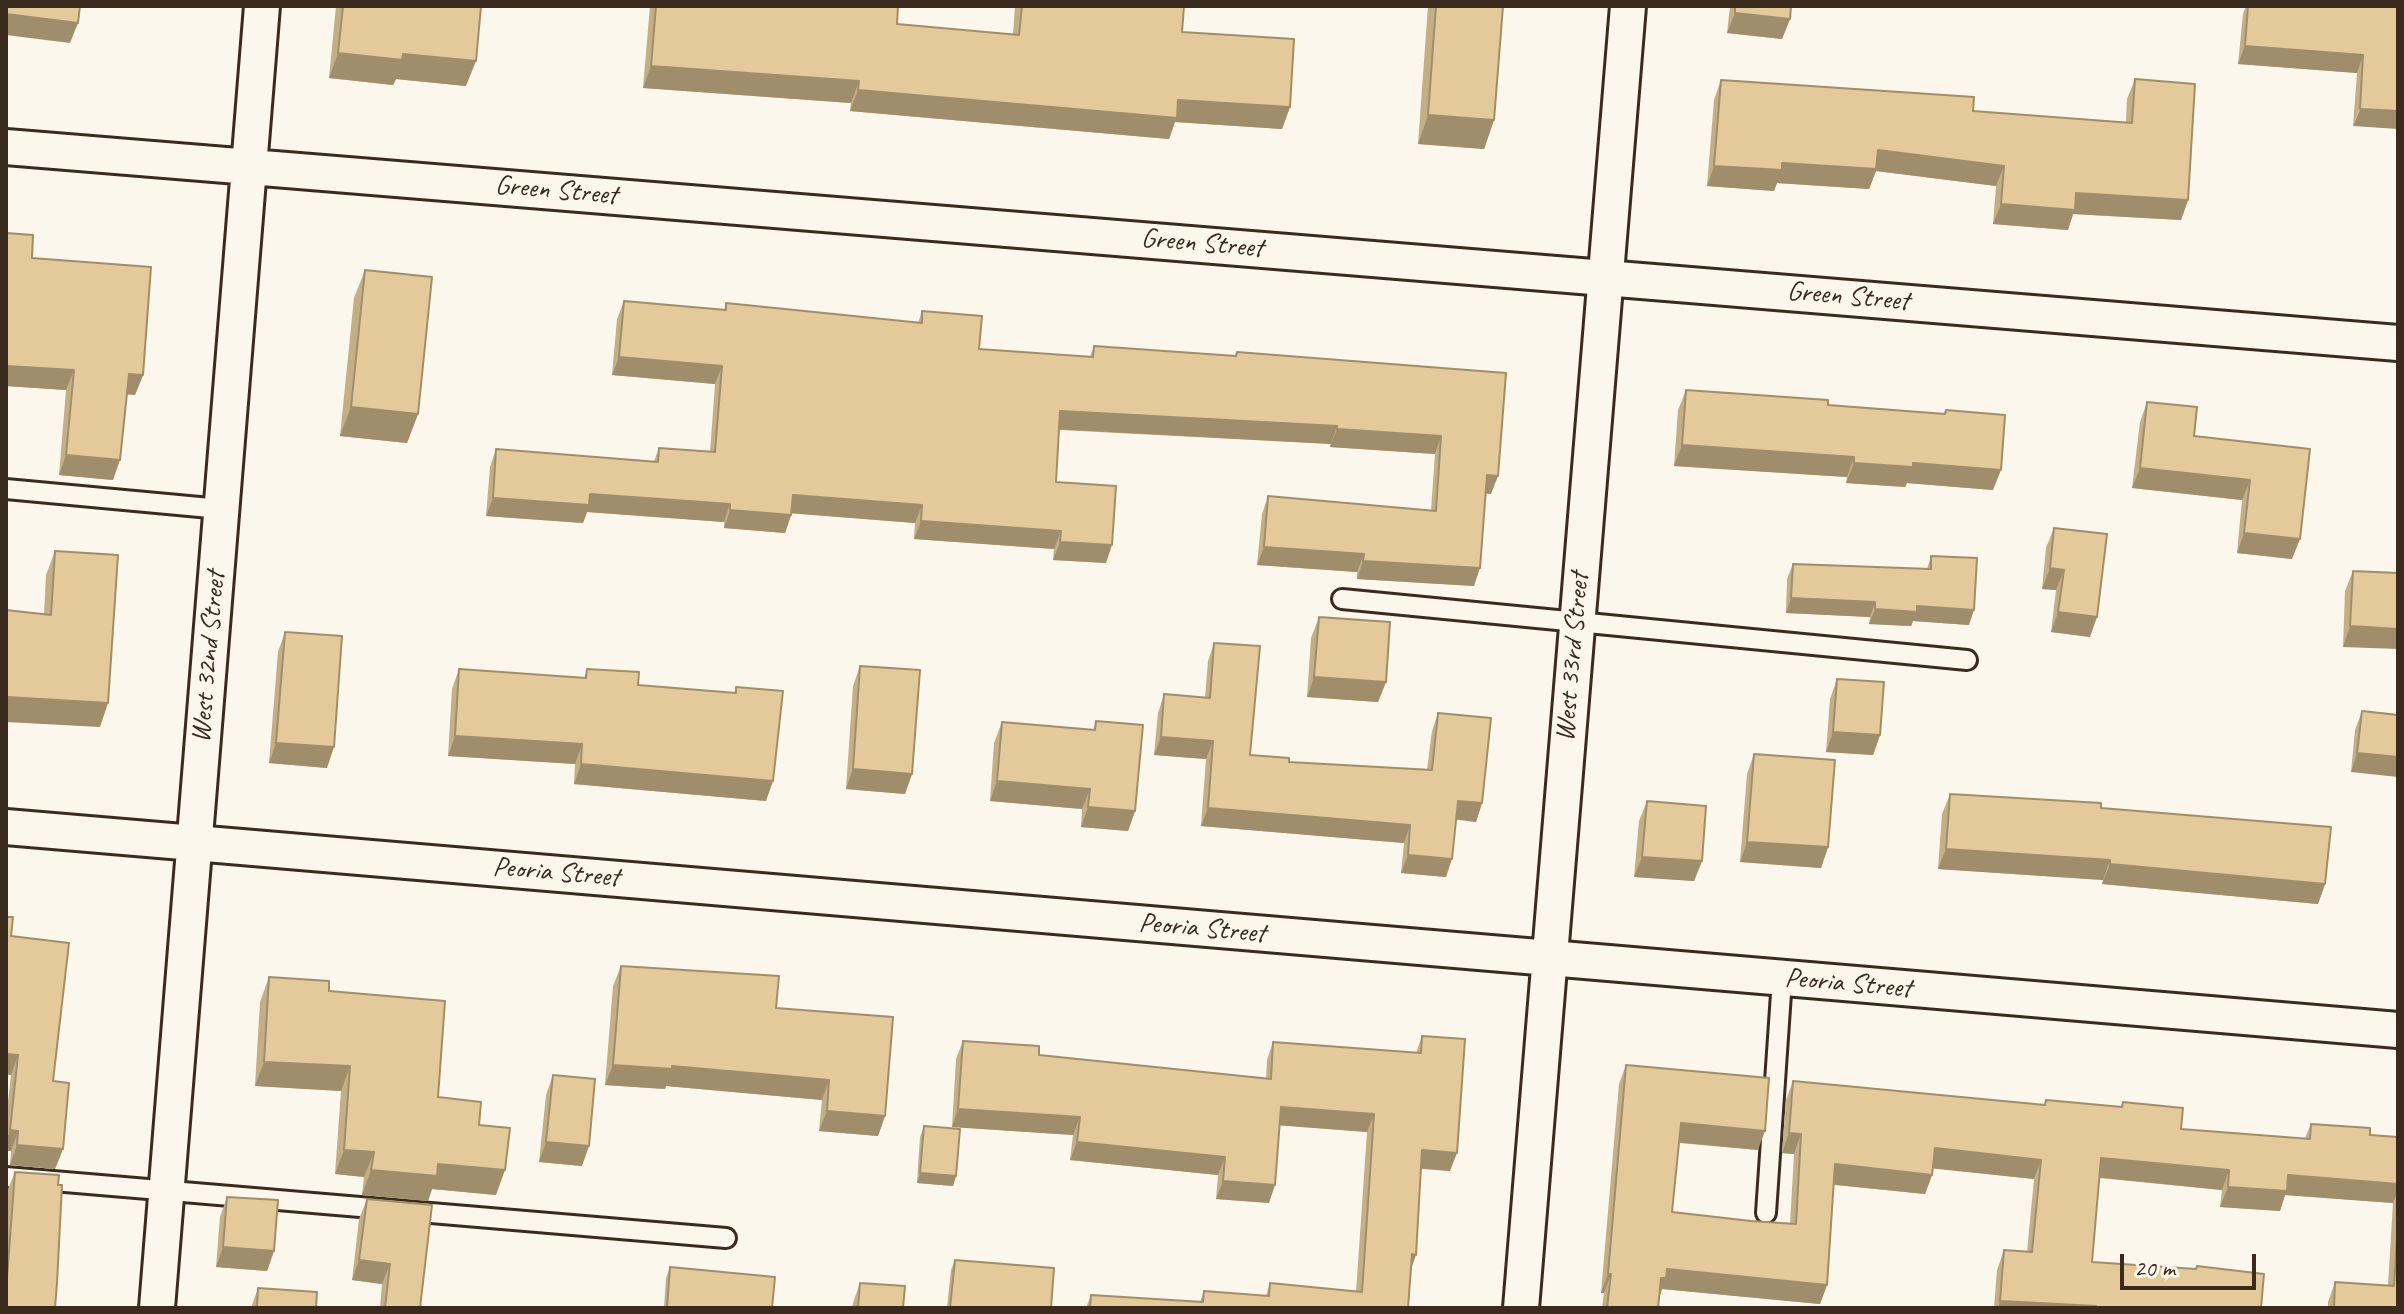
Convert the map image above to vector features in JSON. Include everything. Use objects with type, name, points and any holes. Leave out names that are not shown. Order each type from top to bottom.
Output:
[{"type":"street","name":"West 32nd Street","points":[[157,1308],[262,6]]},
{"type":"street","name":"West 33rd Street","points":[[1521,1308],[1628,6]]},
{"type":"street","name":"Green Street","points":[[6,147],[2398,343]]},
{"type":"street","name":"Peoria Street","points":[[6,827],[2398,1030]]},
{"type":"lane","points":[[6,489],[221,509]]},
{"type":"lane","points":[[1342,599],[1967,660]]},
{"type":"lane","points":[[1766,1213],[1782,979]]},
{"type":"lane","points":[[6,1177],[726,1238]]},
{"type":"building","points":[[6,6],[80,6],[78,23],[6,14]]},
{"type":"building","points":[[343,6],[481,6],[476,61],[403,54],[402,60],[338,53]]},
{"type":"building","points":[[656,6],[898,6],[897,24],[1019,35],[1022,6],[1184,6],[1182,32],[1294,39],[1290,107],[1178,100],[1177,118],[858,90],[859,81],[651,66]]},
{"type":"building","points":[[1436,6],[1503,6],[1494,120],[1428,115]]},
{"type":"building","points":[[1735,6],[1791,6],[1790,19],[1735,13]]},
{"type":"building","points":[[2248,6],[2398,6],[2398,111],[2360,109],[2363,55],[2245,46]]},
{"type":"building","points":[[2135,79],[2195,84],[2188,200],[2076,193],[2075,210],[2001,204],[2004,166],[1878,150],[1876,169],[1782,163],[1782,170],[1714,166],[1721,80],[1974,97],[1973,111],[2132,123]]},
{"type":"building","points":[[6,233],[33,235],[32,258],[151,267],[143,375],[129,374],[120,460],[66,455],[74,370],[6,366]]},
{"type":"building","points":[[365,270],[432,277],[418,414],[351,407]]},
{"type":"building","points":[[624,301],[726,310],[726,303],[922,323],[922,311],[982,316],[979,349],[1093,357],[1094,346],[1236,356],[1237,352],[1506,373],[1498,476],[1487,475],[1480,568],[1363,561],[1364,554],[1264,547],[1268,496],[1436,511],[1441,436],[1337,429],[1337,426],[1060,411],[1056,482],[1116,486],[1112,545],[1060,542],[1061,531],[921,521],[922,505],[793,495],[791,515],[730,510],[730,504],[590,494],[589,505],[493,498],[496,449],[658,462],[659,448],[715,452],[722,366],[619,357]]},
{"type":"building","points":[[1686,390],[1828,400],[1828,405],[2005,415],[2001,470],[1913,463],[1913,467],[1854,463],[1854,457],[1682,445]]},
{"type":"building","points":[[2147,402],[2197,407],[2194,436],[2310,449],[2300,539],[2244,533],[2250,480],[2140,468]]},
{"type":"building","points":[[2054,528],[2107,534],[2097,617],[2058,612],[2064,570],[2050,568]]},
{"type":"building","points":[[55,551],[118,555],[108,703],[7,697],[6,703],[6,610],[51,615]]},
{"type":"building","points":[[1931,556],[1977,558],[1974,610],[1917,606],[1917,612],[1875,609],[1875,602],[1791,598],[1793,564],[1931,569]]},
{"type":"building","points":[[2353,571],[2398,573],[2398,629],[2350,626]]},
{"type":"building","points":[[1319,617],[1390,622],[1386,682],[1314,677]]},
{"type":"building","points":[[285,632],[342,636],[334,747],[276,743]]},
{"type":"building","points":[[1214,643],[1260,646],[1250,755],[1289,758],[1289,762],[1432,770],[1438,713],[1491,718],[1482,803],[1458,801],[1452,859],[1408,855],[1410,825],[1208,808],[1213,741],[1161,737],[1164,694],[1210,698]]},
{"type":"building","points":[[860,666],[920,670],[912,774],[853,769]]},
{"type":"building","points":[[459,669],[586,678],[587,669],[639,672],[638,685],[736,693],[736,687],[783,691],[773,781],[581,764],[582,744],[455,736]]},
{"type":"building","points":[[1837,679],[1884,682],[1880,735],[1833,732]]},
{"type":"building","points":[[2362,711],[2398,715],[2398,757],[2357,753]]},
{"type":"building","points":[[1096,721],[1143,725],[1135,811],[1088,807],[1090,789],[997,781],[1002,722],[1095,730]]},
{"type":"building","points":[[1754,754],[1835,760],[1828,847],[1747,842]]},
{"type":"building","points":[[1950,794],[2101,803],[2101,808],[2331,827],[2325,884],[2110,864],[2110,860],[1946,849]]},
{"type":"building","points":[[1647,801],[1706,806],[1702,861],[1642,857]]},
{"type":"building","points":[[6,917],[13,917],[11,936],[69,943],[53,1081],[69,1083],[63,1149],[17,1145],[18,1131],[10,1130],[18,1055],[6,1054]]},
{"type":"building","points":[[621,966],[779,976],[776,1008],[893,1017],[885,1116],[827,1111],[829,1080],[672,1066],[672,1069],[613,1065]]},
{"type":"building","points":[[269,977],[329,981],[329,991],[445,1001],[438,1097],[481,1102],[479,1125],[510,1128],[505,1170],[438,1164],[437,1176],[371,1170],[374,1152],[344,1150],[350,1066],[264,1062]]},
{"type":"building","points":[[1422,1036],[1465,1039],[1457,1153],[1422,1150],[1416,1255],[1412,1254],[1408,1308],[1090,1308],[1091,1295],[1203,1302],[1204,1291],[1269,1296],[1270,1283],[1362,1292],[1374,1114],[1281,1107],[1275,1185],[1223,1181],[1225,1157],[1077,1142],[1080,1117],[958,1109],[963,1041],[1039,1046],[1039,1055],[1271,1079],[1273,1042],[1421,1053]]},
{"type":"building","points":[[1626,1065],[1769,1078],[1765,1131],[1681,1123],[1672,1212],[1796,1224],[1801,1134],[1789,1133],[1793,1081],[2045,1105],[2046,1100],[2122,1107],[2123,1102],[2183,1108],[2181,1129],[2310,1139],[2311,1124],[2370,1128],[2370,1135],[2398,1137],[2398,1184],[2288,1175],[2287,1191],[2228,1187],[2229,1170],[2101,1158],[2092,1262],[2196,1269],[2197,1266],[2264,1274],[2261,1308],[2095,1308],[2000,1301],[2004,1250],[2032,1252],[2041,1160],[1935,1148],[1932,1175],[1835,1164],[1827,1285],[1667,1269],[1666,1278],[1661,1278],[1658,1308],[1607,1308]]},
{"type":"building","points":[[553,1075],[595,1079],[589,1146],[546,1142]]},
{"type":"building","points":[[924,1126],[960,1129],[956,1176],[920,1173]]},
{"type":"building","points":[[15,1172],[59,1175],[58,1185],[62,1185],[55,1308],[6,1308]]},
{"type":"building","points":[[227,1197],[278,1200],[274,1251],[223,1247]]},
{"type":"building","points":[[367,1199],[432,1205],[420,1308],[385,1308],[390,1264],[359,1260]]},
{"type":"building","points":[[2398,1221],[2398,1308],[2334,1308],[2335,1282],[2394,1286]]},
{"type":"building","points":[[955,1260],[1054,1268],[1051,1308],[950,1308]]},
{"type":"building","points":[[670,1267],[775,1277],[772,1308],[667,1308]]},
{"type":"building","points":[[860,1283],[905,1286],[903,1308],[858,1308]]},
{"type":"building","points":[[258,1288],[317,1292],[316,1308],[257,1308]]}]
